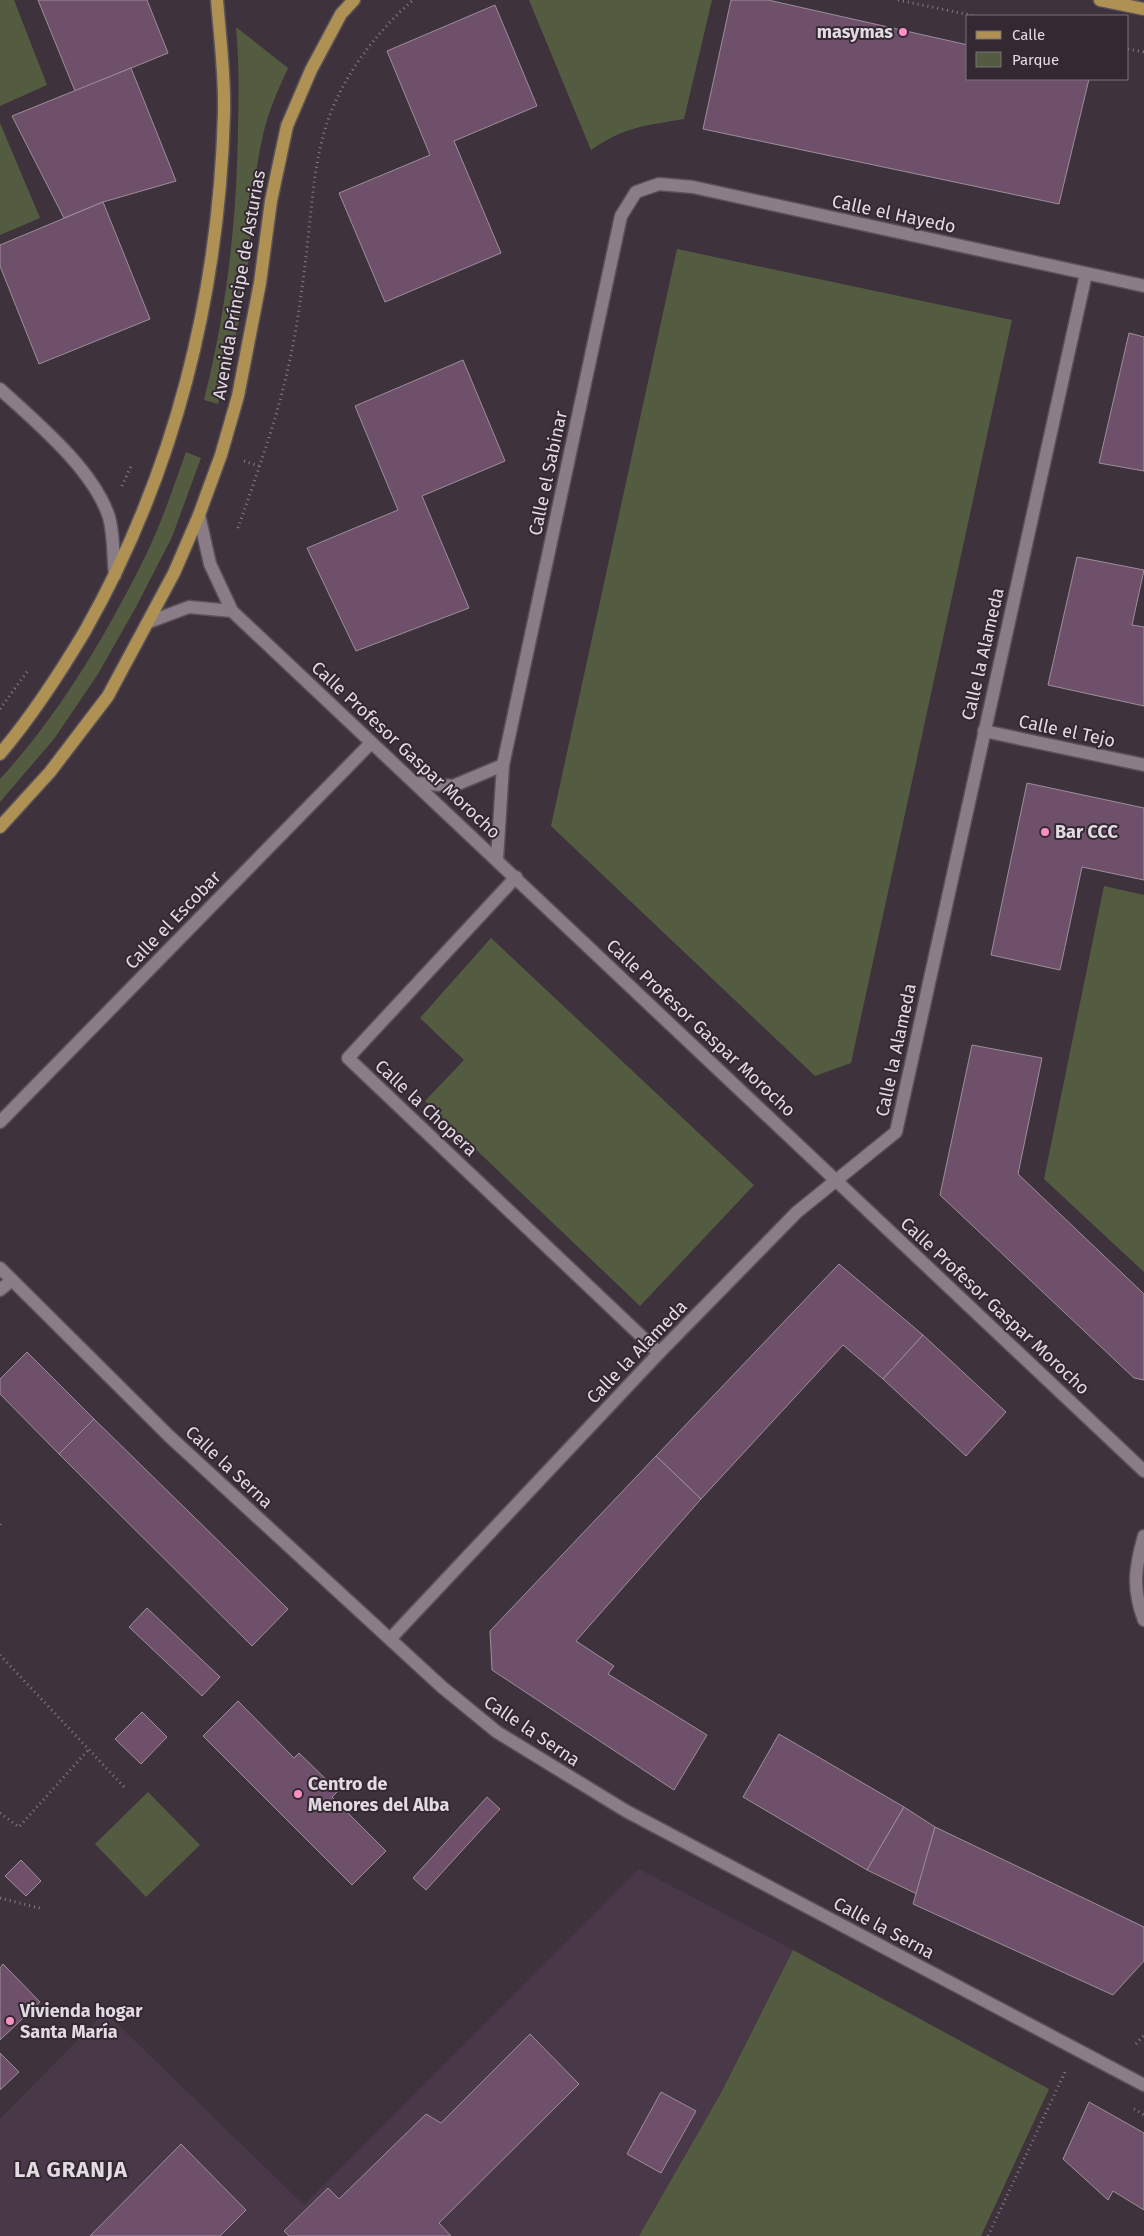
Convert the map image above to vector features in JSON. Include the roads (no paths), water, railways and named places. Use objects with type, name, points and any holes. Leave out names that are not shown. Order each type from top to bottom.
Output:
[{"type":"main road","name":"Avenida Príncipe de Asturias","points":[[0,754],[63,668],[115,575],[151,493],[178,415],[212,263],[220,190],[224,110],[217,0]]},
{"type":"main road","name":"Avenida Príncipe de Asturias","points":[[0,827],[50,772],[108,696],[174,573],[199,515],[221,454],[238,396],[260,283],[271,201],[287,126],[311,70],[341,14],[354,0]]},
{"type":"main road","points":[[1100,0],[1144,9]]},
{"type":"street","name":"Calle el Hayedo","points":[[636,192],[659,184],[692,187],[1144,286]]},
{"type":"street","name":"Calle el Sabinar","points":[[497,859],[503,765],[619,223],[621,216],[636,192]]},
{"type":"street","name":"Calle la Alameda","points":[[390,1639],[659,1353],[796,1212],[896,1132],[1086,274]]},
{"type":"street","points":[[0,389],[55,440],[97,493],[109,518],[115,575]]},
{"type":"street","name":"Calle Profesor Gaspar Morocho","points":[[199,515],[210,564],[232,611],[1144,1471]]},
{"type":"street","points":[[149,622],[189,607],[232,611]]},
{"type":"street","name":"Calle el Tejo","points":[[984,730],[1144,765]]},
{"type":"street","name":"Calle el Escobar","points":[[0,1122],[371,743]]},
{"type":"street","points":[[416,783],[453,786],[503,765]]},
{"type":"street","name":"Calle la Chopera","points":[[516,877],[348,1058],[659,1353]]},
{"type":"street","name":"Calle la Serna","points":[[0,1268],[154,1421],[390,1639],[497,1732],[626,1811],[1144,2085]]},
{"type":"street","points":[[0,1290],[12,1280]]},
{"type":"street","points":[[1144,1536],[1136,1564],[1137,1603],[1144,1620]]},
{"type":"place","name":"masymas","points":[[903,32]]},
{"type":"place","name":"Bar CCC","points":[[1045,832]]},
{"type":"place","name":"Centro de Menores del Alba","points":[[298,1794]]},
{"type":"place","name":"Vivienda hogar Santa María","points":[[10,2021]]},
{"type":"district","name":"LA GRANJA","points":[[71,2169]]}]
